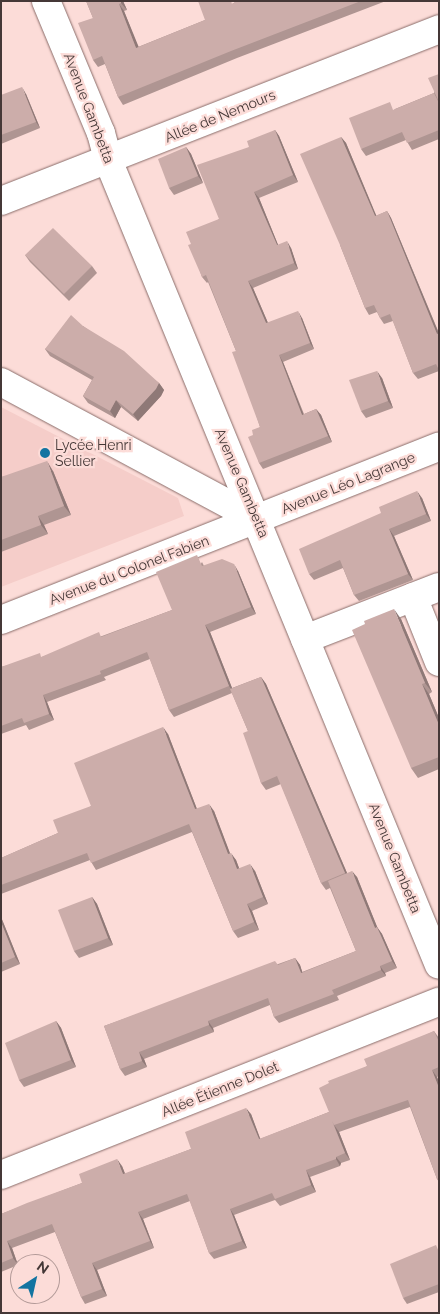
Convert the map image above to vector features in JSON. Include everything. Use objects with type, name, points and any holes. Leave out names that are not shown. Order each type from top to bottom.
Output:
[{"type":"street","name":"Avenue Gambetta","points":[[46,1],[101,133],[108,160],[439,965]]},
{"type":"street","name":"Allée de Nemours","points":[[1,202],[439,29]]},
{"type":"street","points":[[1,382],[257,520]]},
{"type":"street","name":"Avenue Léo Lagrange","points":[[257,520],[439,447]]},
{"type":"street","name":"Avenue du Colonel Fabien","points":[[1,620],[257,520]]},
{"type":"street","points":[[305,639],[439,587]]},
{"type":"street","points":[[413,597],[439,662]]},
{"type":"street","name":"Allée Étienne Dolet","points":[[1,1176],[439,1002]]},
{"type":"shaded area","name":"Lycée Henri Sellier","points":[[1,407],[178,498],[184,516],[1,587]]},
{"type":"building","points":[[86,1],[121,1],[119,4],[136,48],[205,20],[198,1],[231,1],[232,4],[237,1],[361,1],[118,97],[102,56],[93,60],[78,23],[93,18]]},
{"type":"building","points":[[439,74],[439,102],[428,78]]},
{"type":"building","points":[[22,87],[36,122],[1,135],[1,95]]},
{"type":"building","points":[[434,93],[439,103],[439,130],[407,143],[402,132],[361,149],[349,118],[390,102],[393,110]]},
{"type":"building","points":[[275,130],[293,175],[254,192],[277,245],[287,241],[294,263],[248,281],[266,323],[298,311],[310,343],[279,355],[302,415],[316,409],[328,436],[259,463],[248,437],[253,435],[252,430],[260,427],[232,352],[236,351],[206,275],[202,277],[188,245],[191,244],[186,232],[219,219],[197,165],[249,147],[247,141]]},
{"type":"building","points":[[341,137],[375,216],[387,211],[437,334],[439,333],[439,370],[436,364],[413,373],[390,314],[380,318],[374,305],[365,308],[300,154]]},
{"type":"building","points":[[186,147],[198,176],[169,188],[158,159]]},
{"type":"building","points":[[53,228],[92,266],[64,294],[25,255]]},
{"type":"building","points":[[71,315],[83,326],[124,351],[159,383],[156,389],[133,414],[116,400],[110,411],[83,396],[94,377],[45,349]]},
{"type":"building","points":[[377,371],[388,401],[361,411],[349,380]]},
{"type":"building","points":[[47,461],[64,506],[38,516],[41,525],[1,540],[1,477]]},
{"type":"building","points":[[417,491],[426,514],[389,529],[408,574],[354,595],[340,560],[309,574],[299,549],[381,513],[379,507]]},
{"type":"building","points":[[197,555],[202,566],[222,559],[234,564],[251,607],[205,625],[229,686],[169,710],[147,652],[100,671],[101,674],[43,695],[49,714],[24,723],[22,718],[1,726],[1,667],[40,653],[41,657],[99,632],[101,637],[172,610],[156,572]]},
{"type":"building","points":[[394,609],[425,683],[422,684],[439,725],[439,757],[411,768],[352,630],[365,624],[364,621]]},
{"type":"building","points":[[261,677],[345,873],[321,883],[277,776],[261,783],[243,733],[248,731],[230,689]]},
{"type":"building","points":[[163,727],[195,809],[209,804],[228,854],[231,853],[237,869],[250,864],[263,897],[247,904],[254,922],[233,931],[189,824],[91,863],[87,853],[1,885],[1,858],[58,833],[53,820],[91,806],[74,763]]},
{"type":"building","points":[[352,871],[375,928],[377,927],[392,961],[380,966],[381,970],[332,990],[334,994],[274,1017],[268,998],[208,1021],[209,1025],[139,1052],[142,1061],[120,1069],[104,1026],[275,961],[278,965],[295,958],[301,973],[356,951],[328,881]]},
{"type":"building","points":[[92,897],[108,938],[74,951],[58,910]]},
{"type":"building","points":[[1,922],[15,957],[1,963]]},
{"type":"building","points":[[56,1021],[71,1060],[19,1080],[5,1043]]},
{"type":"building","points":[[434,1031],[439,1042],[439,1067],[432,1070],[439,1088],[439,1178],[437,1179],[408,1100],[334,1125],[332,1121],[345,1153],[336,1157],[336,1159],[306,1170],[311,1185],[275,1199],[272,1193],[230,1209],[242,1241],[209,1253],[187,1194],[138,1212],[150,1241],[92,1263],[102,1289],[81,1297],[52,1224],[7,1241],[12,1254],[10,1254],[10,1259],[1,1263],[1,1214],[82,1183],[79,1174],[117,1159],[123,1174],[191,1149],[185,1132],[246,1108],[259,1139],[329,1112],[319,1088],[329,1083],[328,1081],[367,1066],[364,1059]]},
{"type":"building","points":[[436,1245],[439,1252],[439,1284],[403,1298],[390,1264]]},
{"type":"place","name":"Lycée Henri Sellier","points":[[45,453]]}]
